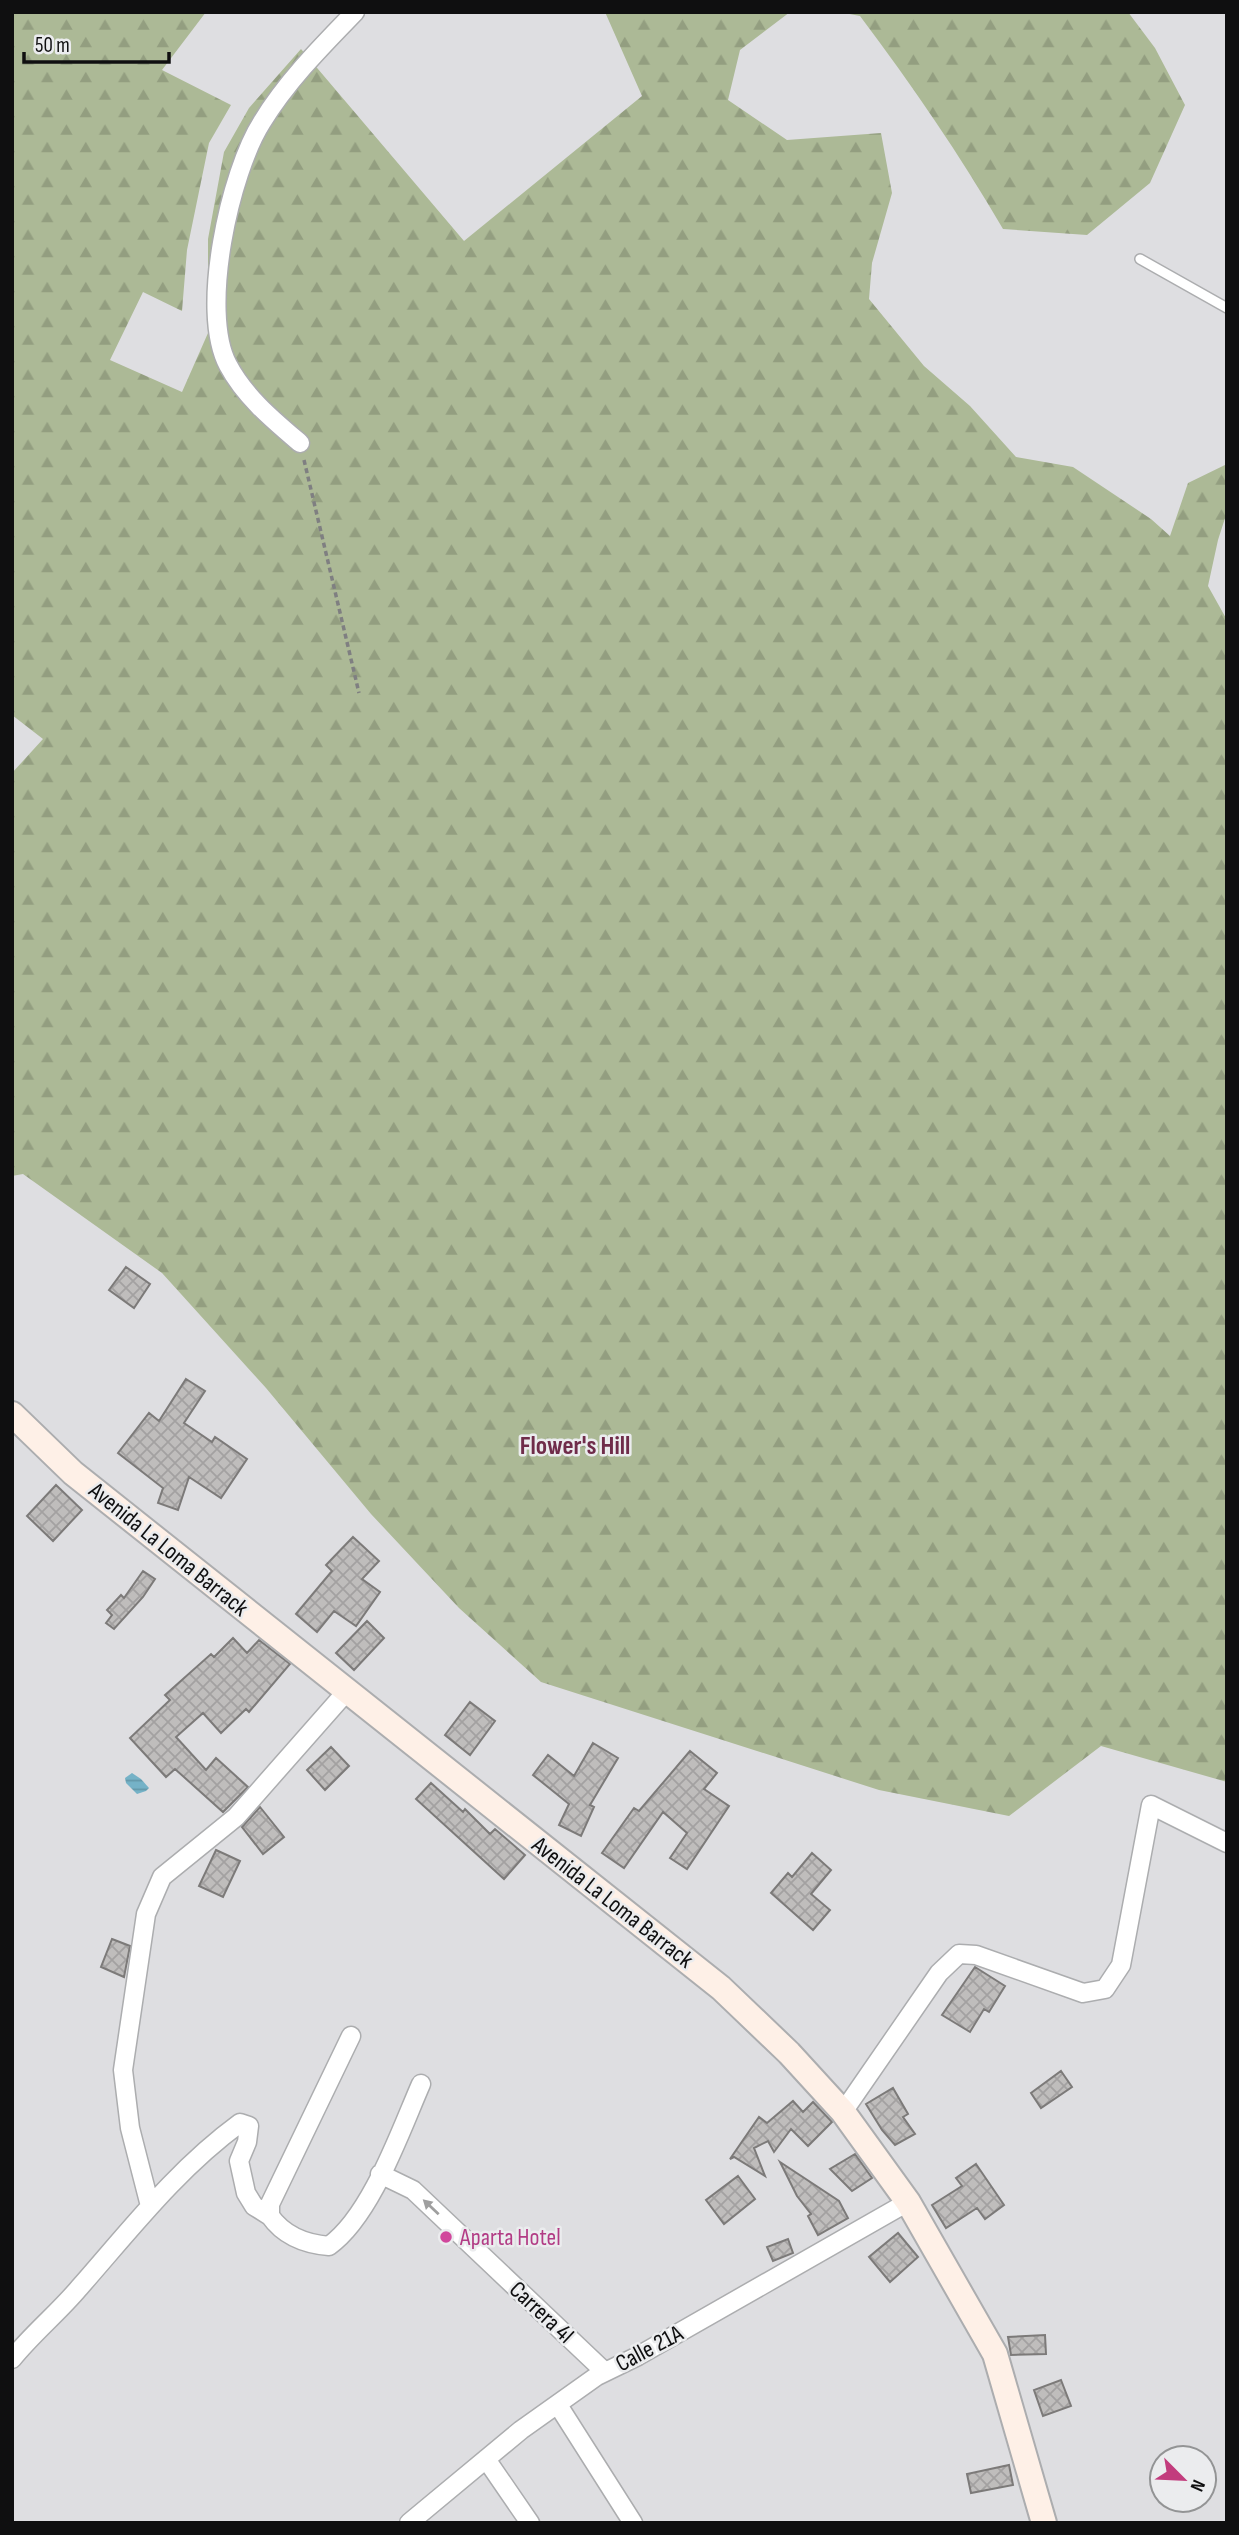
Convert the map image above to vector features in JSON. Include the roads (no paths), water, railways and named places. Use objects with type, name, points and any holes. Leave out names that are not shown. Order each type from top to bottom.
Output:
[{"type":"main road","name":"Avenida La Loma Barrack","points":[[12,1414],[73,1473],[721,1988],[789,2053],[843,2112],[908,2202],[995,2354],[1044,2523]]},
{"type":"street","points":[[300,443],[259,407],[226,362],[220,338],[217,262],[242,162],[261,123],[290,82],[355,12]]},
{"type":"street","points":[[150,2206],[130,2128],[123,2070],[146,1914],[162,1877],[236,1817],[347,1691]]},
{"type":"street","points":[[843,2112],[939,1973],[959,1954],[976,1955],[1083,1993],[1105,1989],[1121,1965],[1150,1805],[1227,1843]]},
{"type":"street","points":[[270,2216],[270,2204],[351,2036]]},
{"type":"street","points":[[12,2359],[31,2335],[76,2292],[150,2206],[198,2156],[240,2123],[249,2126],[247,2142],[239,2161],[246,2193],[254,2206],[270,2216],[281,2230],[312,2244],[330,2246],[345,2235],[380,2174],[422,2084]]},
{"type":"street","name":"Carrera 4I","points":[[380,2174],[413,2190],[605,2372]]},
{"type":"street","name":"Calle 21A","points":[[409,2523],[521,2430],[605,2372],[638,2356],[908,2202]]},
{"type":"street","points":[[558,2405],[634,2523]]},
{"type":"street","points":[[486,2459],[530,2523]]},
{"type":"lane","points":[[1140,260],[1227,308]]},
{"type":"water","points":[[132,1773],[149,1788],[146,1791],[137,1794],[126,1783],[125,1778]]},
{"type":"place","name":"Aparta Hotel","points":[[446,2237]]},
{"type":"district","name":"Flower's Hill","points":[[575,1445]]}]
